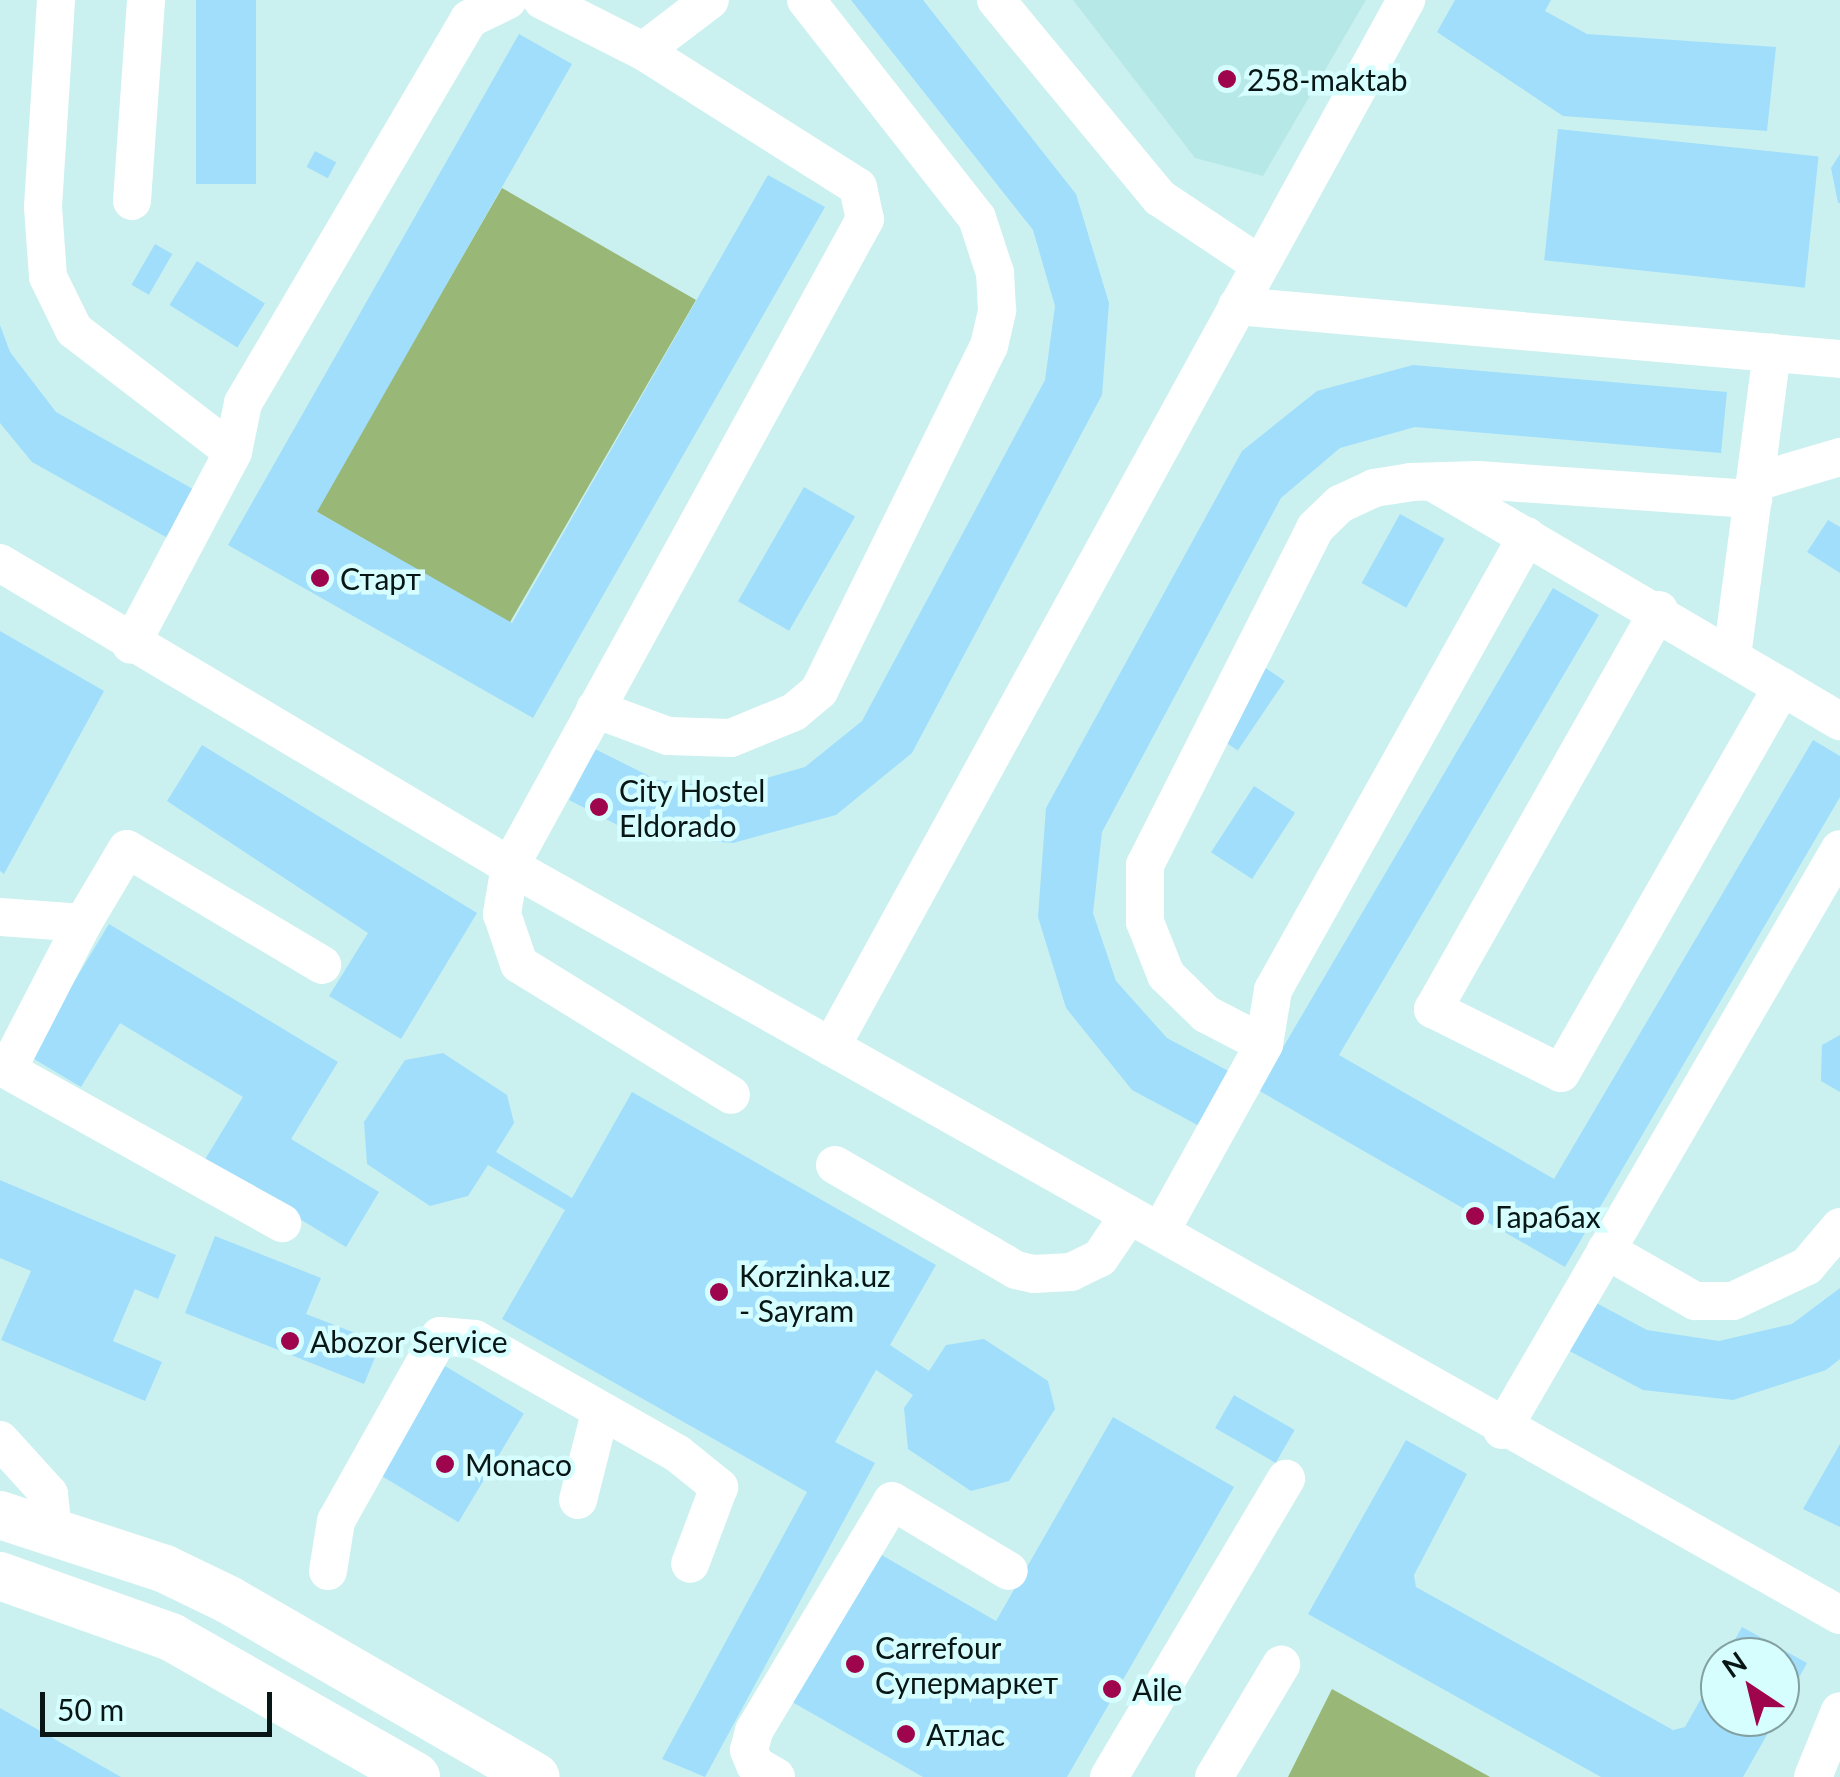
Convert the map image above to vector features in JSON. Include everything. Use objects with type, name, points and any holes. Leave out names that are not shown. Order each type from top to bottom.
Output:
[{"type":"main road","points":[[0,1515],[165,1569],[275,1623],[536,1777]]},
{"type":"main road","points":[[0,1576],[170,1637],[416,1777]]},
{"type":"street","points":[[56,0],[44,207],[48,277],[74,330],[233,452]]},
{"type":"street","points":[[132,201],[146,0]]},
{"type":"street","points":[[131,645],[233,452],[243,404],[469,19],[508,0]]},
{"type":"street","points":[[542,0],[643,51],[858,187],[865,219],[510,866],[502,914],[518,964],[730,1095]]},
{"type":"street","points":[[643,51],[710,0]]},
{"type":"street","points":[[595,710],[668,736],[731,738],[794,712],[819,691],[989,346],[997,310],[995,273],[977,218],[806,0]]},
{"type":"street","points":[[996,0],[1160,198],[1260,264]]},
{"type":"street","points":[[831,1048],[1406,0]]},
{"type":"street","points":[[1237,306],[1840,360]]},
{"type":"street","points":[[1732,656],[1772,353]]},
{"type":"street","points":[[1264,1044],[1206,1014],[1166,975],[1145,922],[1145,865],[1315,528],[1340,504],[1374,488],[1434,483],[1754,490],[1840,457]]},
{"type":"street","points":[[1434,483],[1658,610],[1840,721]]},
{"type":"street","points":[[835,1165],[1016,1270],[1034,1274],[1071,1272],[1100,1258],[1144,1223],[1264,1044],[1273,990],[1528,536]]},
{"type":"street","points":[[0,563],[131,645],[510,866],[1144,1223],[1502,1430],[1840,1616]]},
{"type":"street","points":[[1658,610],[1433,1009],[1561,1073],[1782,687]]},
{"type":"street","points":[[282,1222],[7,1070],[83,923],[127,849],[322,965]]},
{"type":"street","points":[[1502,1430],[1840,849]]},
{"type":"street","points":[[0,917],[83,923]]},
{"type":"street","points":[[1606,1250],[1695,1302],[1733,1301],[1807,1266],[1840,1228]]},
{"type":"street","points":[[328,1572],[336,1520],[440,1336],[475,1339],[678,1454],[719,1487],[690,1564]]},
{"type":"street","points":[[578,1500],[600,1413]]},
{"type":"street","points":[[0,1440],[49,1494],[53,1530]]},
{"type":"street","points":[[1109,1777],[1286,1478]]},
{"type":"street","points":[[776,1777],[756,1765],[749,1750],[754,1730],[892,1501],[1009,1571]]},
{"type":"street","points":[[1214,1777],[1281,1665]]},
{"type":"street","points":[[1812,1777],[1840,1711]]},
{"type":"shaded area","name":"258-maktab","points":[[1073,0],[1366,0],[1263,176],[1195,158]]},
{"type":"green space","points":[[502,188],[696,300],[509,623],[316,511]]},
{"type":"green space","points":[[1332,1689],[1490,1777],[1288,1777]]},
{"type":"building","points":[[196,0],[256,0],[256,184],[196,184]]},
{"type":"building","points":[[851,0],[923,0],[1076,194],[1109,303],[1102,395],[912,753],[836,815],[733,843],[637,835],[569,800],[595,749],[657,780],[732,788],[805,767],[862,721],[1045,380],[1055,306],[1033,230]]},
{"type":"building","points":[[1455,0],[1551,0],[1545,11],[1587,34],[1776,47],[1767,131],[1563,116],[1437,32]]},
{"type":"building","points":[[519,34],[572,64],[317,512],[512,623],[768,175],[825,207],[533,718],[228,545]]},
{"type":"building","points":[[1558,129],[1819,156],[1805,288],[1544,260]]},
{"type":"building","points":[[315,151],[336,162],[328,178],[307,167]]},
{"type":"building","points":[[1840,154],[1840,203],[1838,203],[1831,168]]},
{"type":"building","points":[[155,244],[172,254],[149,295],[132,285]]},
{"type":"building","points":[[197,261],[265,303],[237,347],[169,305]]},
{"type":"building","points":[[0,325],[10,352],[56,412],[200,493],[173,541],[32,462],[0,423]]},
{"type":"building","points":[[1413,365],[1727,392],[1721,453],[1415,427],[1340,448],[1281,498],[1102,832],[1093,913],[1116,981],[1167,1038],[1234,1074],[1205,1129],[1132,1090],[1066,1008],[1038,917],[1046,808],[1242,451],[1317,391]]},
{"type":"building","points":[[804,487],[855,516],[789,631],[738,601]]},
{"type":"building","points":[[1400,514],[1445,539],[1406,608],[1362,583]]},
{"type":"building","points":[[1828,520],[1840,527],[1840,573],[1807,552]]},
{"type":"building","points":[[1553,588],[1599,615],[1339,1055],[1554,1179],[1813,740],[1840,756],[1840,797],[1565,1267],[1258,1090]]},
{"type":"building","points":[[0,631],[104,691],[4,874],[0,871]]},
{"type":"building","points":[[1264,667],[1285,681],[1238,751],[1217,737]]},
{"type":"building","points":[[202,745],[477,913],[401,1039],[329,996],[368,933],[167,801]]},
{"type":"building","points":[[1254,786],[1295,813],[1252,879],[1211,852]]},
{"type":"building","points":[[109,924],[338,1062],[291,1139],[379,1192],[346,1247],[204,1161],[243,1097],[120,1023],[81,1087],[29,1056]]},
{"type":"building","points":[[1840,1035],[1840,1092],[1821,1081],[1822,1045]]},
{"type":"building","name":"Korzinka.uz - Sayram","points":[[443,1053],[507,1095],[514,1123],[496,1152],[572,1198],[632,1092],[936,1265],[890,1345],[929,1371],[946,1345],[984,1339],[1048,1381],[1055,1409],[1009,1481],[971,1491],[908,1449],[904,1408],[913,1395],[876,1370],[835,1442],[875,1463],[705,1777],[662,1759],[807,1492],[502,1319],[565,1210],[488,1165],[468,1196],[430,1206],[367,1164],[364,1122],[405,1060]]},
{"type":"building","points":[[0,1180],[176,1255],[158,1299],[135,1289],[113,1341],[162,1362],[145,1401],[1,1340],[31,1271],[0,1258]]},
{"type":"building","points":[[215,1236],[321,1278],[306,1314],[381,1343],[364,1384],[185,1313]]},
{"type":"building","points":[[1840,1288],[1840,1359],[1826,1370],[1733,1400],[1643,1390],[1560,1346],[1585,1297],[1647,1330],[1719,1341],[1792,1324]]},
{"type":"building","points":[[445,1366],[524,1413],[458,1522],[380,1475]]},
{"type":"building","points":[[1234,1395],[1295,1430],[1276,1463],[1215,1428]]},
{"type":"building","points":[[1113,1417],[1234,1487],[1067,1777],[923,1777],[787,1699],[873,1550],[996,1621]]},
{"type":"building","points":[[1406,1440],[1467,1474],[1414,1575],[1416,1587],[1673,1730],[1685,1727],[1700,1700],[1700,1737],[1766,1737],[1743,1777],[1601,1777],[1308,1614]]},
{"type":"building","points":[[1840,1444],[1840,1527],[1803,1509]]},
{"type":"building","points":[[1742,1627],[1760,1637],[1736,1637]]},
{"type":"building","points":[[0,1708],[121,1777],[0,1777]]},
{"type":"place","name":"258-maktab","points":[[1227,79]]},
{"type":"place","name":"Старт","points":[[320,578]]},
{"type":"place","name":"City Hostel Eldorado","points":[[599,807]]},
{"type":"place","name":"Гарабах","points":[[1475,1216]]},
{"type":"place","name":"Korzinka.uz - Sayram","points":[[719,1292]]},
{"type":"place","name":"Abozor Service","points":[[290,1341]]},
{"type":"place","name":"Monaco","points":[[445,1464]]},
{"type":"place","name":"Carrefour Супермаркет","points":[[855,1664]]},
{"type":"place","name":"Aile","points":[[1112,1689]]},
{"type":"place","name":"Атлас","points":[[906,1734]]}]
